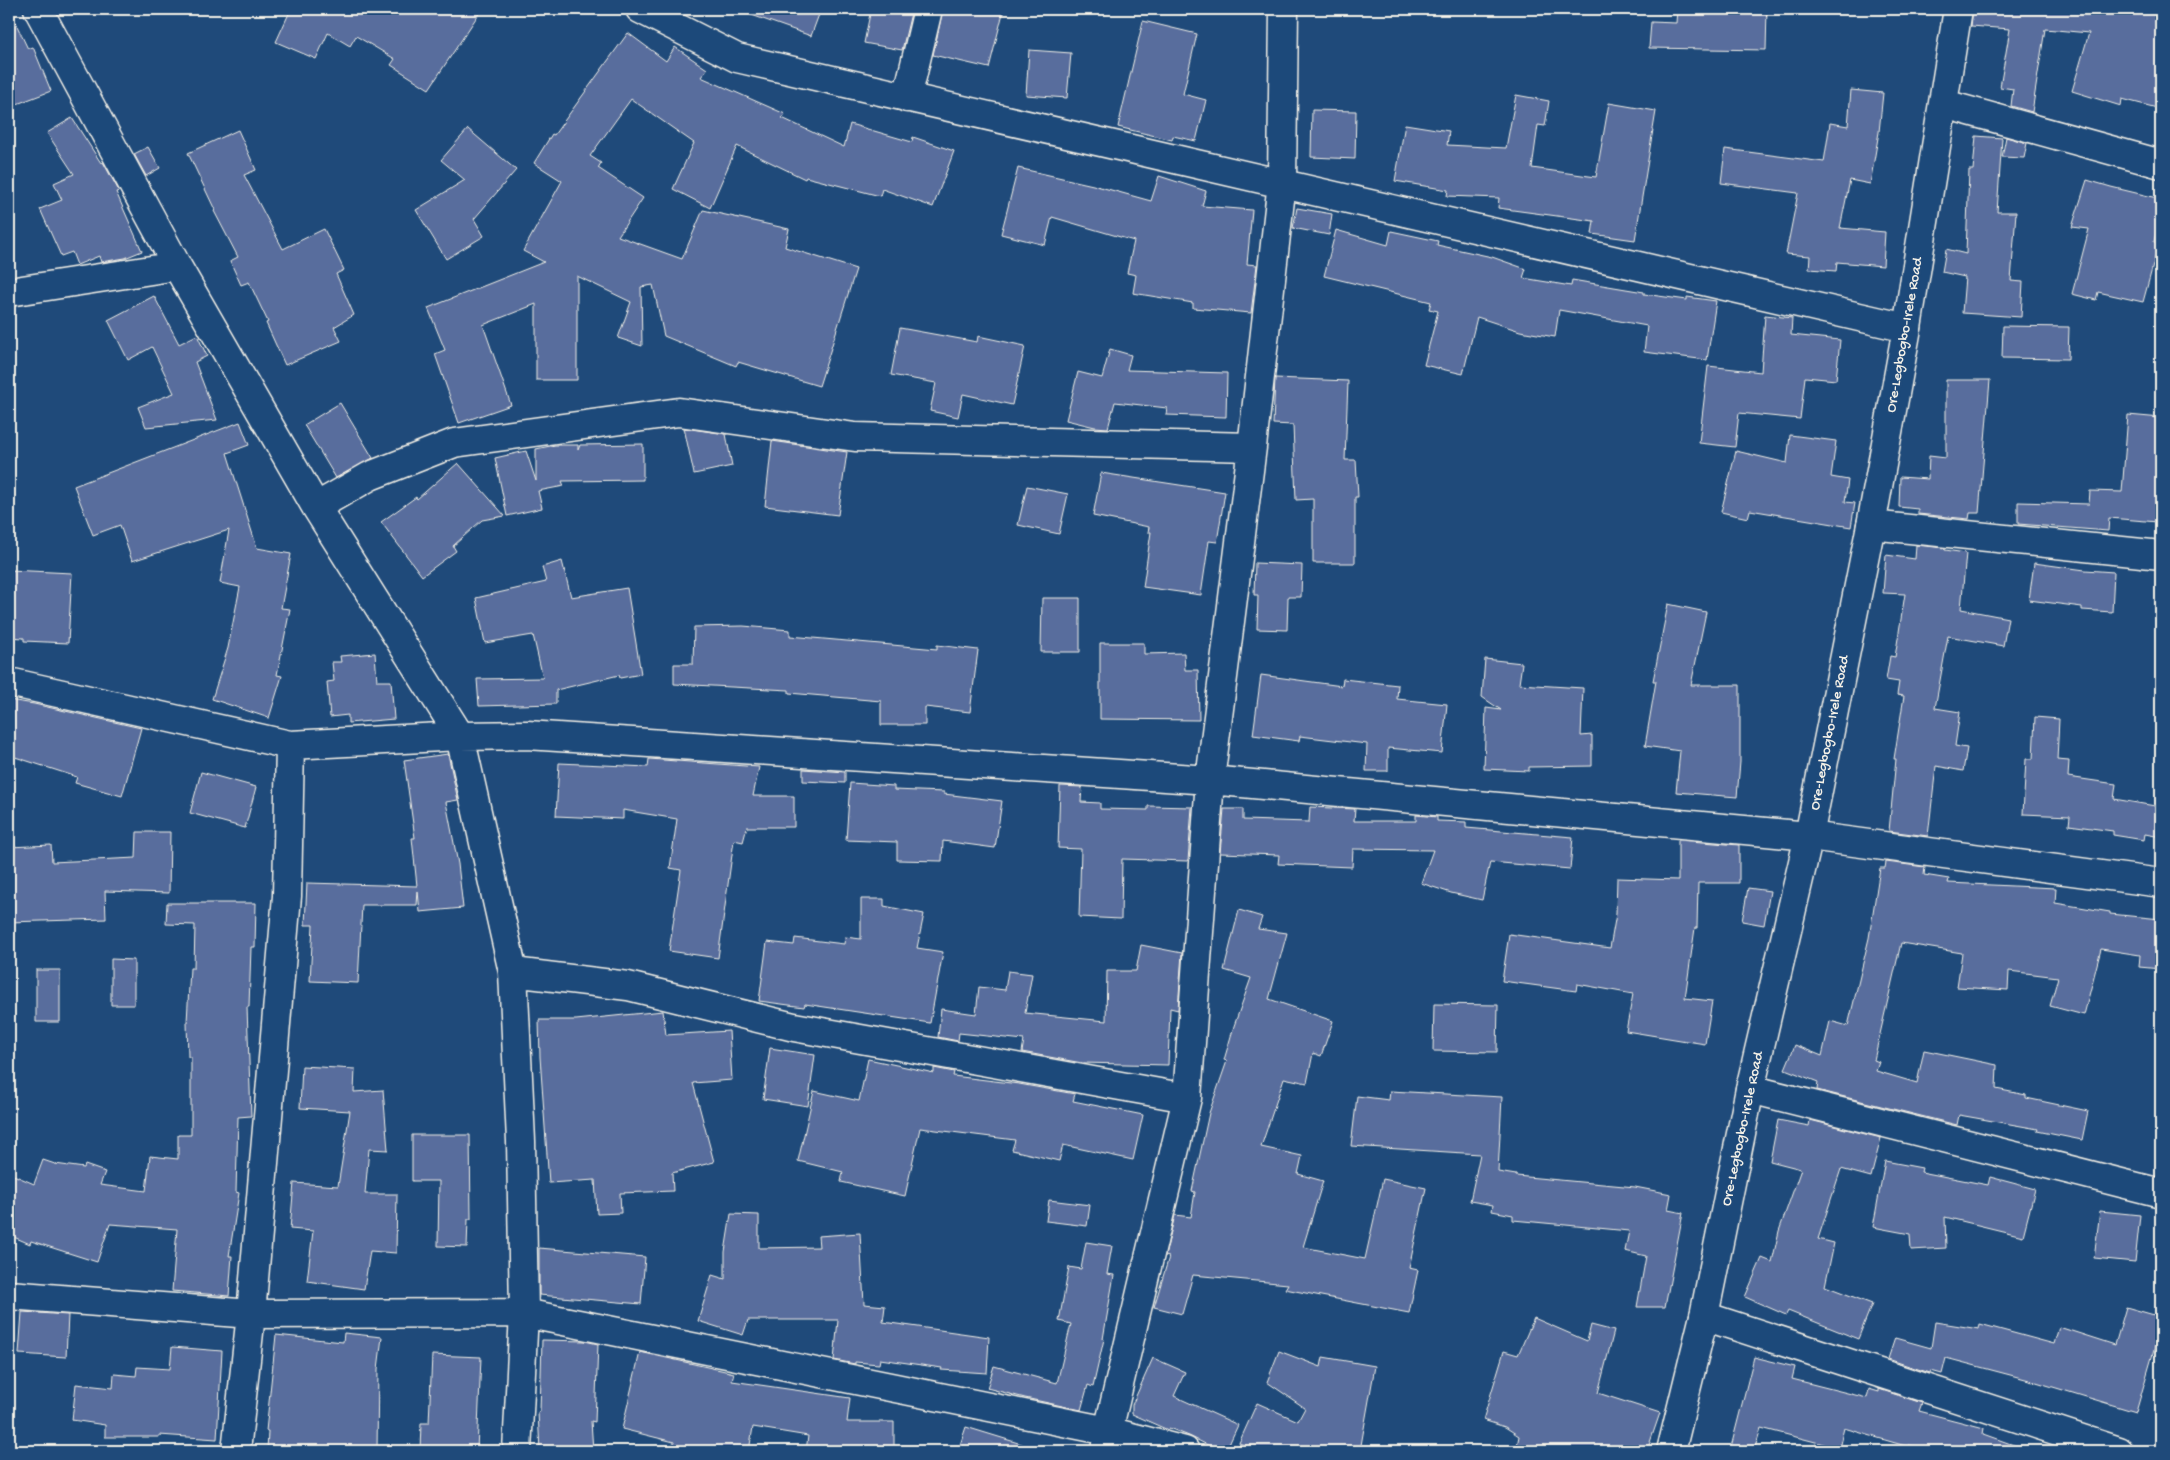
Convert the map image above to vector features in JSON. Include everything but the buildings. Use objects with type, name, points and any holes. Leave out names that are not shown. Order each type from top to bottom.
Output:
[{"type":"street","points":[[38,9],[177,266],[316,507],[460,736],[513,972],[521,1141],[524,1313],[517,1451]]},
{"type":"street","points":[[640,9],[737,58],[1282,182],[1907,328]]},
{"type":"street","points":[[907,98],[928,9]]},
{"type":"street","points":[[1106,1441],[1187,1098],[1210,780],[1252,447],[1282,182],[1284,9]]},
{"type":"street","name":"Ore-Legbogbo-Irele Road","points":[[1671,1451],[1704,1316],[1750,1089],[1809,836],[1872,525],[1907,328],[1958,9]]},
{"type":"street","points":[[1944,104],[2161,164]]},
{"type":"street","points":[[9,292],[177,266]]},
{"type":"street","points":[[316,507],[370,476],[454,442],[679,412],[855,437],[1252,447]]},
{"type":"street","points":[[1872,525],[2161,555]]},
{"type":"street","points":[[9,682],[290,745],[527,734],[1210,780],[1809,836],[2161,883]]},
{"type":"street","points":[[236,1451],[251,1314],[287,896],[290,745]]},
{"type":"street","points":[[513,972],[628,986],[794,1027],[1187,1098]]},
{"type":"street","points":[[1750,1089],[2161,1193]]},
{"type":"street","points":[[9,1295],[251,1314],[524,1313],[1106,1441],[1185,1451]]},
{"type":"street","points":[[1704,1316],[2119,1451]]}]
